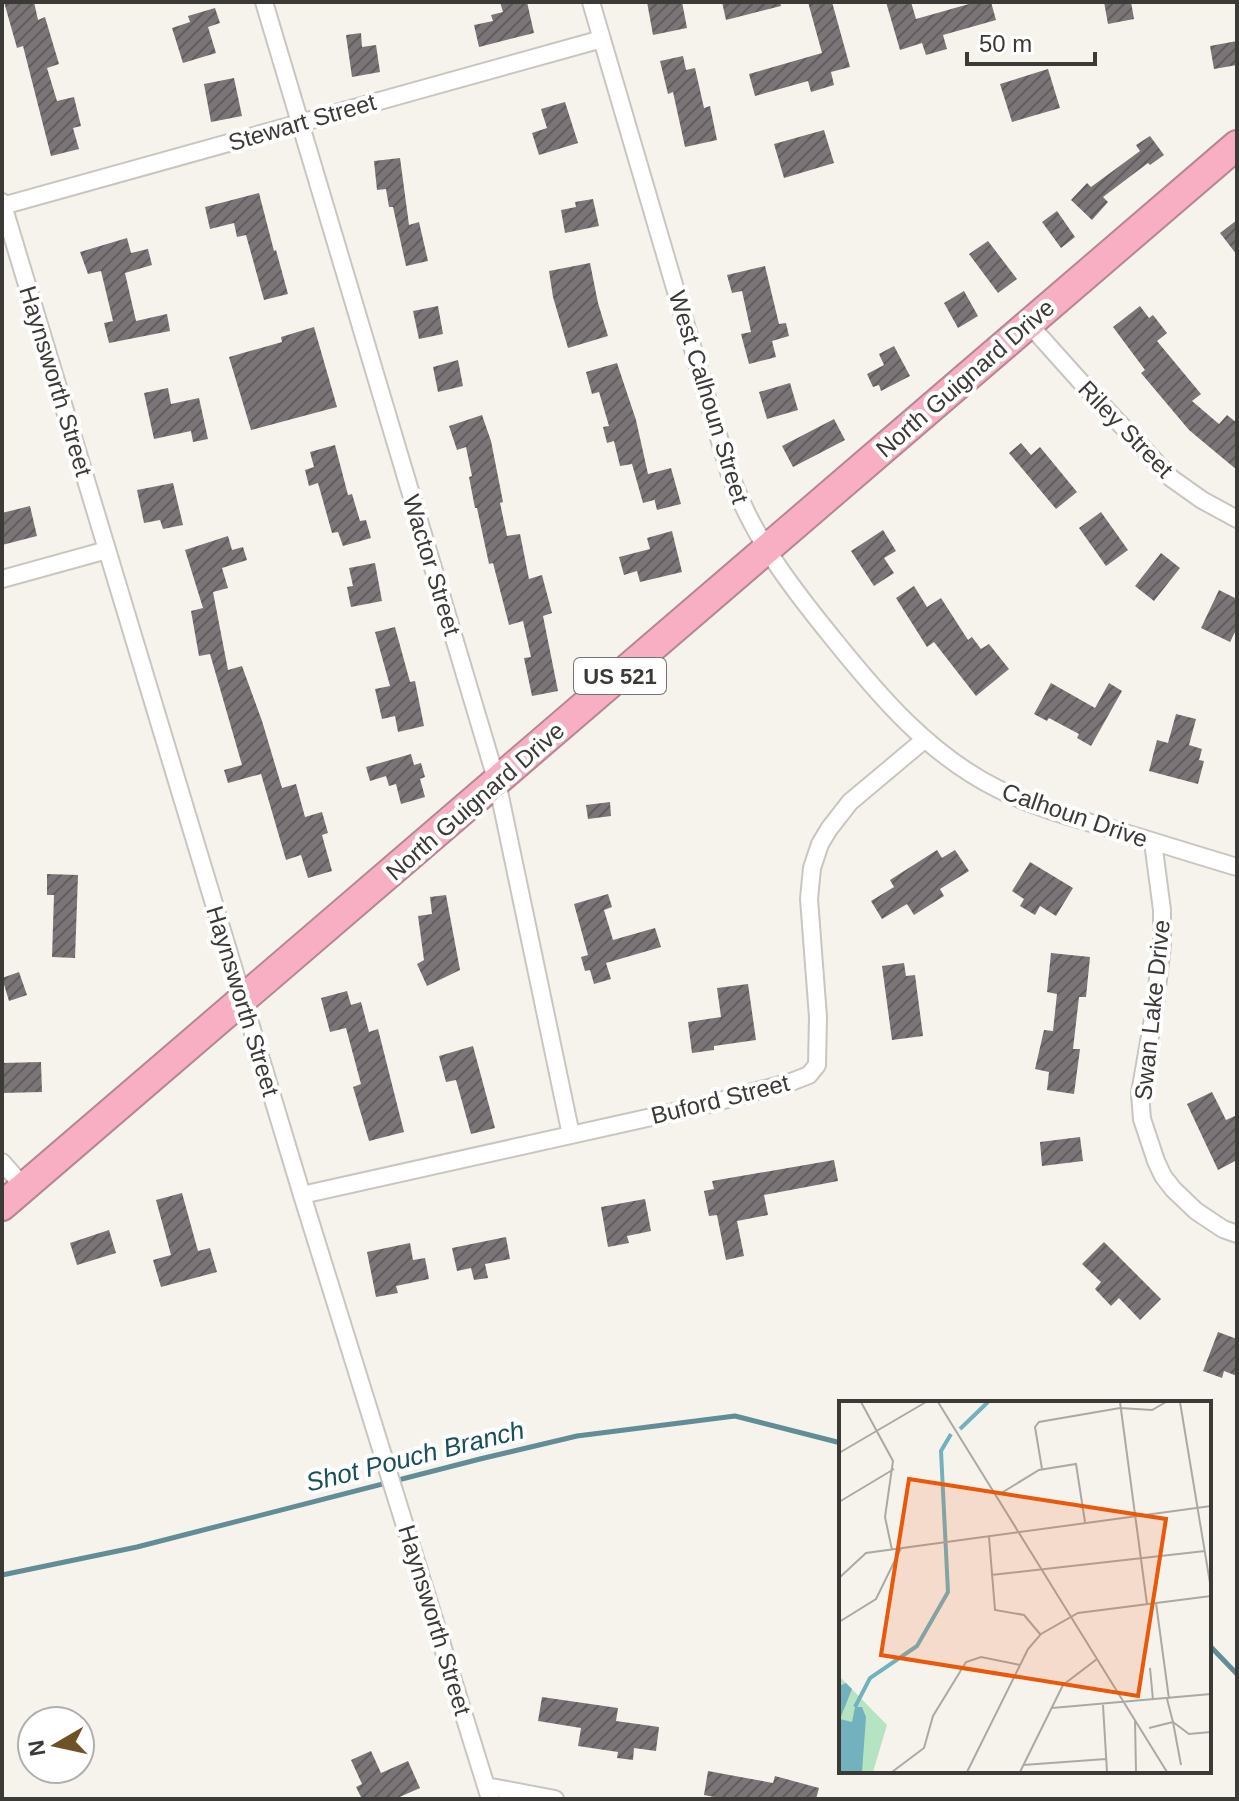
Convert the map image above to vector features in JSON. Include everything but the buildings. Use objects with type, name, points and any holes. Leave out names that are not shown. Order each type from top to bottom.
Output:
[{"type":"highway","name":"North Guignard Drive","points":[[2,1206],[1237,145]]},
{"type":"street","name":"Wactor Street","points":[[264,2],[497,782],[571,1135]]},
{"type":"street","name":"West Calhoun Street","points":[[591,2],[738,499],[757,536],[787,581],[862,675],[924,740]]},
{"type":"street","name":"Stewart Street","points":[[2,204],[602,39]]},
{"type":"street","name":"Haynsworth Street","points":[[2,204],[242,1000],[488,1792]]},
{"type":"street","name":"Riley Street","points":[[1028,323],[1171,478],[1237,519]]},
{"type":"street","points":[[2,579],[107,550]]},
{"type":"street","name":"Calhoun Drive","points":[[924,740],[955,764],[1000,790],[1074,818],[1237,867]]},
{"type":"street","name":"Buford Street","points":[[302,1195],[701,1106],[809,1075],[817,1065],[818,1053],[809,899],[812,868],[820,844],[844,809],[924,740]]},
{"type":"street","name":"Swan Lake Drive","points":[[1153,842],[1162,910],[1162,945],[1140,1093],[1142,1119],[1156,1161],[1173,1189],[1196,1211],[1223,1229],[1237,1234]]},
{"type":"street","points":[[2,1162],[23,1186]]},
{"type":"street","points":[[488,1792],[555,1799]]},
{"type":"waterway","name":"Shot Pouch Branch","points":[[2,1575],[137,1547],[577,1436],[735,1416],[839,1442]]},
{"type":"waterway","name":"Shot Pouch Branch","points":[[1211,1647],[1237,1674]]}]
